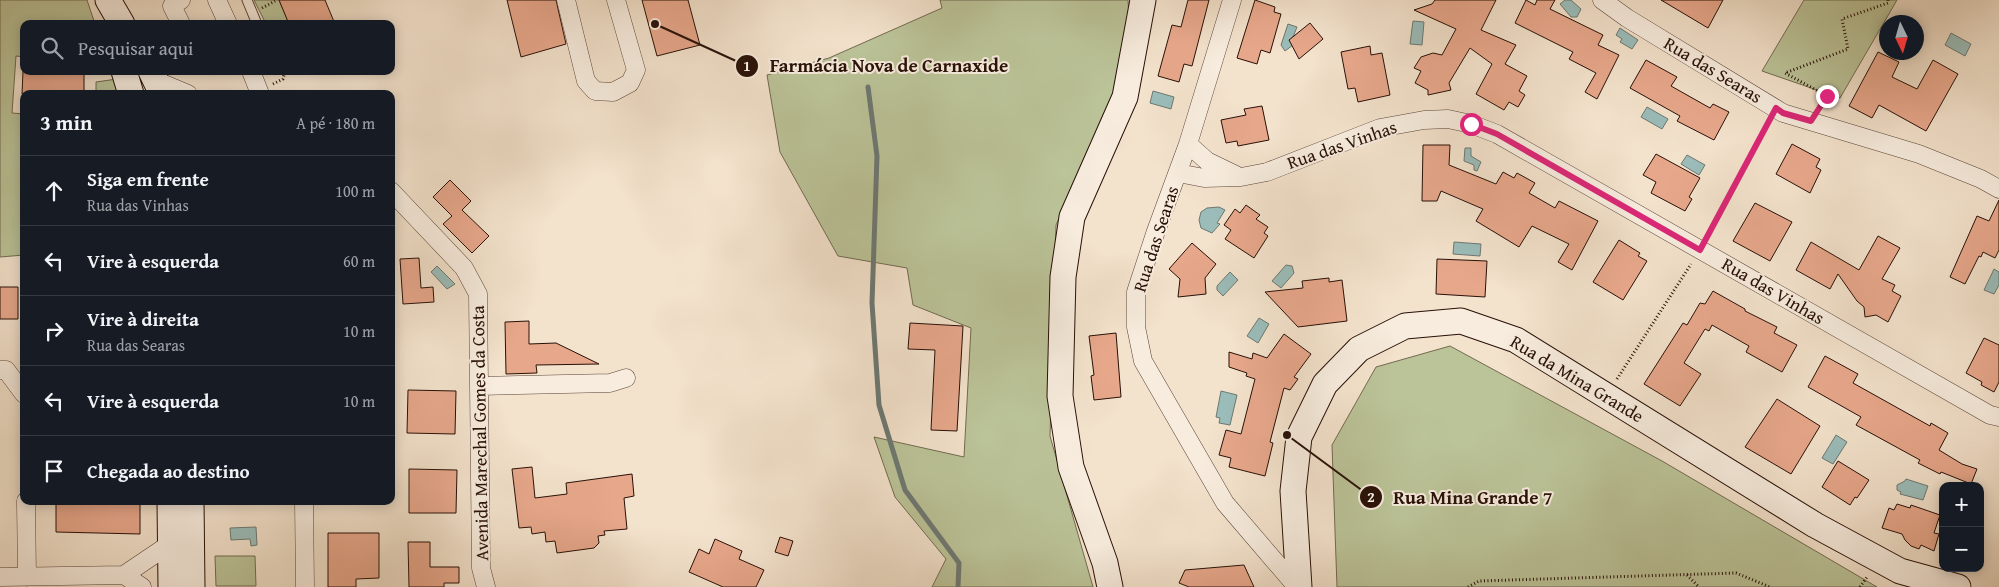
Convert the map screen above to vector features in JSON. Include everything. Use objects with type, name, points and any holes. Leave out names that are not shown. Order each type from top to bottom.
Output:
[{"type":"street","points":[[107,0],[111,20]]},
{"type":"street","points":[[107,0],[120,20]]},
{"type":"street","points":[[179,20],[172,6],[181,0]]},
{"type":"street","points":[[217,0],[226,20]]},
{"type":"street","points":[[566,0],[586,81],[596,91],[613,92],[630,84],[636,70],[616,0]]},
{"type":"street","points":[[1110,587],[1105,563],[1071,467],[1062,405],[1063,277],[1072,217],[1125,97],[1143,0]]},
{"type":"street","name":"Rua das Searas","points":[[1232,0],[1188,144],[1136,292],[1136,326],[1143,361],[1225,503],[1298,587]]},
{"type":"street","name":"Rua das Searas","points":[[1602,0],[1627,18],[1783,113],[1919,154],[1981,179],[1999,189]]},
{"type":"street","points":[[253,75],[258,90]]},
{"type":"street","points":[[127,80],[173,90]]},
{"type":"street","name":"Rua das Vinhas","points":[[1178,173],[1204,178],[1241,177],[1267,172],[1380,128],[1424,120],[1448,119],[1471,124],[1497,134],[1990,415],[1999,417]]},
{"type":"street","points":[[1188,144],[1216,166],[1241,177]]},
{"type":"street","name":"Avenida Marechal Gomes da Costa","points":[[395,195],[464,268],[478,294],[481,568],[486,587]]},
{"type":"street","name":"Rua da Mina Grande","points":[[1298,587],[1293,492],[1299,437],[1325,384],[1359,349],[1405,326],[1461,321],[1516,340],[1815,525],[1879,560],[1900,571],[1958,587]]},
{"type":"street","points":[[0,370],[6,370],[20,389]]},
{"type":"street","points":[[479,386],[610,383],[626,378]]},
{"type":"street","points":[[26,505],[27,577]]},
{"type":"street","points":[[170,505],[171,587]]},
{"type":"street","points":[[191,505],[192,587]]},
{"type":"street","points":[[304,505],[305,587]]},
{"type":"street","points":[[0,577],[124,575],[170,544]]},
{"type":"street","points":[[1105,563],[1118,587]]},
{"type":"street","points":[[124,575],[142,587]]},
{"type":"lane","points":[[246,0],[255,20]]},
{"type":"path","points":[[1811,121],[1827,96],[1786,73],[1848,49],[1842,19],[1888,4],[1888,0]]},
{"type":"path","points":[[1606,395],[1700,250],[1776,108]]},
{"type":"path","points":[[1468,587],[1479,581],[1736,573],[1770,587]]},
{"type":"path","points":[[1687,575],[1699,587]]},
{"type":"green space","points":[[0,0],[87,0],[94,20],[20,20],[20,56],[16,56],[12,113],[20,114],[20,255],[0,257]]},
{"type":"green space","points":[[254,0],[279,0],[287,20],[264,20]]},
{"type":"green space","points":[[940,0],[1128,0],[1129,19],[1111,105],[1056,225],[1050,436],[1093,587],[932,587],[946,559],[895,497],[874,437],[964,457],[971,328],[913,305],[907,268],[838,256],[780,152],[767,75],[829,58],[942,8]]},
{"type":"green space","points":[[1804,0],[1897,0],[1888,15],[1879,15],[1879,31],[1840,98],[1762,71]]},
{"type":"green space","points":[[117,79],[119,90],[96,90],[96,82]]},
{"type":"green space","points":[[1450,346],[1662,461],[1877,587],[1337,587],[1332,445],[1376,367]]},
{"type":"green space","points":[[215,556],[255,556],[256,586],[216,586]]},
{"type":"water","points":[[1565,0],[1571,0],[1581,9],[1577,17],[1571,17],[1560,4]]},
{"type":"water","points":[[1413,21],[1424,22],[1422,45],[1410,44]]},
{"type":"water","points":[[1288,24],[1297,27],[1293,37],[1297,42],[1285,51],[1281,45]]},
{"type":"water","points":[[1620,28],[1638,40],[1632,49],[1620,42],[1622,39],[1616,35]]},
{"type":"water","points":[[1951,33],[1971,44],[1965,56],[1945,45]]},
{"type":"water","points":[[1153,91],[1174,97],[1171,109],[1150,103]]},
{"type":"water","points":[[1647,107],[1668,119],[1662,129],[1641,117]]},
{"type":"water","points":[[1465,148],[1471,148],[1471,156],[1481,162],[1477,171],[1474,170],[1474,165],[1464,161]]},
{"type":"water","points":[[1687,155],[1705,165],[1699,175],[1681,164]]},
{"type":"water","points":[[1219,207],[1225,210],[1217,223],[1220,224],[1212,233],[1201,228],[1199,220],[1201,212],[1207,208]]},
{"type":"water","points":[[1454,242],[1481,244],[1480,256],[1453,254]]},
{"type":"water","points":[[1286,265],[1292,266],[1294,273],[1281,288],[1272,281]]},
{"type":"water","points":[[437,266],[455,284],[447,289],[431,272]]},
{"type":"water","points":[[1994,269],[1999,272],[1999,285],[1994,294],[1984,290]]},
{"type":"water","points":[[1230,272],[1238,280],[1223,296],[1217,290],[1217,286]]},
{"type":"water","points":[[1259,318],[1269,324],[1258,343],[1247,336]]},
{"type":"water","points":[[1221,391],[1237,395],[1230,425],[1219,423],[1220,418],[1216,417]]},
{"type":"water","points":[[1836,435],[1847,442],[1833,464],[1822,458]]},
{"type":"water","points":[[1906,479],[1928,486],[1923,500],[1900,494],[1901,492],[1897,490],[1897,485]]},
{"type":"water","points":[[256,527],[257,545],[251,546],[250,539],[231,540],[230,528]]},
{"type":"building","points":[[279,0],[325,0],[333,20],[287,20]]},
{"type":"building","points":[[507,0],[556,0],[566,44],[521,57]]},
{"type":"building","points":[[642,0],[688,0],[700,45],[657,56]]},
{"type":"building","points":[[1188,0],[1209,0],[1192,66],[1184,64],[1179,82],[1158,76],[1172,25],[1181,27]]},
{"type":"building","points":[[1255,0],[1275,7],[1274,12],[1281,14],[1270,53],[1261,50],[1257,64],[1237,58]]},
{"type":"building","points":[[1435,0],[1496,0],[1481,30],[1516,45],[1505,64],[1527,76],[1519,91],[1525,95],[1518,107],[1509,102],[1504,110],[1476,94],[1492,64],[1470,48],[1449,83],[1451,90],[1428,95],[1428,90],[1415,83],[1421,71],[1414,68],[1421,57],[1433,53],[1442,55],[1456,29],[1414,10],[1432,4]]},
{"type":"building","points":[[1526,0],[1535,5],[1537,0],[1555,0],[1550,9],[1603,35],[1598,45],[1619,55],[1597,99],[1585,92],[1596,73],[1569,59],[1573,52],[1515,23]]},
{"type":"building","points":[[1661,0],[1723,0],[1708,28]]},
{"type":"building","points":[[1310,23],[1323,39],[1299,59],[1289,40]]},
{"type":"building","points":[[1370,46],[1371,55],[1382,53],[1390,95],[1358,102],[1355,88],[1348,89],[1341,52]]},
{"type":"building","points":[[1878,52],[1879,60],[1895,60],[1899,62],[1892,77],[1917,89],[1933,60],[1958,74],[1926,131],[1879,105],[1872,118],[1849,106]]},
{"type":"building","points":[[1646,60],[1677,77],[1671,86],[1710,108],[1713,104],[1729,112],[1714,140],[1677,121],[1680,116],[1630,88]]},
{"type":"building","points":[[23,75],[84,75],[84,90],[22,90]]},
{"type":"building","points":[[1262,106],[1269,140],[1238,146],[1237,141],[1226,143],[1221,120],[1246,115],[1244,109]]},
{"type":"building","points":[[1792,144],[1820,159],[1816,167],[1821,170],[1810,193],[1776,174]]},
{"type":"building","points":[[1423,145],[1450,145],[1449,165],[1496,184],[1503,172],[1514,178],[1517,173],[1535,183],[1529,193],[1555,208],[1559,201],[1598,221],[1572,270],[1558,262],[1569,244],[1532,226],[1519,247],[1476,221],[1483,209],[1441,191],[1437,201],[1422,201]]},
{"type":"building","points":[[1656,154],[1700,178],[1689,197],[1692,199],[1685,211],[1651,193],[1656,182],[1643,175]]},
{"type":"building","points":[[450,180],[471,201],[462,210],[489,236],[472,253],[443,224],[452,216],[433,197]]},
{"type":"building","points":[[1999,200],[1999,250],[1995,258],[1983,252],[1981,257],[1979,256],[1965,284],[1950,277],[1977,216],[1989,221]]},
{"type":"building","points":[[1755,203],[1792,222],[1770,261],[1733,241]]},
{"type":"building","points":[[1246,205],[1260,215],[1256,219],[1268,227],[1264,233],[1268,236],[1254,258],[1225,239],[1231,230],[1224,225],[1235,209],[1240,213]]},
{"type":"building","points":[[1878,236],[1900,248],[1882,279],[1895,285],[1892,291],[1901,296],[1888,322],[1876,315],[1865,317],[1864,307],[1857,301],[1838,274],[1830,289],[1796,270],[1811,242],[1859,270]]},
{"type":"building","points":[[1619,240],[1640,253],[1638,256],[1647,261],[1623,300],[1593,282]]},
{"type":"building","points":[[1192,243],[1216,264],[1205,278],[1206,294],[1178,297],[1180,279],[1169,269]]},
{"type":"building","points":[[419,258],[421,288],[433,287],[434,302],[403,304],[400,259]]},
{"type":"building","points":[[1437,259],[1487,261],[1485,297],[1436,294]]},
{"type":"building","points":[[1329,278],[1329,282],[1342,280],[1347,321],[1298,327],[1265,292],[1303,288],[1302,281]]},
{"type":"building","points":[[0,287],[18,287],[18,319],[0,319]]},
{"type":"building","points":[[1713,291],[1745,309],[1745,311],[1777,327],[1774,333],[1797,345],[1782,372],[1746,352],[1749,346],[1712,325],[1709,331],[1705,329],[1684,363],[1701,374],[1680,406],[1644,384],[1683,323],[1687,325],[1700,303],[1705,304]]},
{"type":"building","points":[[529,321],[529,344],[556,343],[599,364],[536,365],[537,373],[506,374],[505,322]]},
{"type":"building","points":[[910,323],[963,326],[957,431],[931,430],[935,350],[908,349]]},
{"type":"building","points":[[1116,333],[1121,397],[1094,400],[1091,376],[1094,375],[1089,336]]},
{"type":"building","points":[[1284,334],[1311,354],[1294,377],[1298,379],[1290,390],[1284,388],[1270,442],[1273,443],[1265,476],[1229,467],[1231,458],[1219,455],[1226,430],[1241,434],[1255,379],[1246,376],[1247,373],[1229,367],[1229,352],[1252,359],[1253,353],[1267,358]]},
{"type":"building","points":[[1984,338],[1999,345],[1999,382],[1994,392],[1981,385],[1982,382],[1966,373]]},
{"type":"building","points":[[1825,356],[1858,374],[1853,383],[1930,426],[1931,423],[1948,433],[1939,450],[1962,464],[1977,469],[1972,482],[1966,482],[1941,472],[1940,474],[1918,463],[1920,460],[1856,425],[1861,417],[1808,387]]},
{"type":"building","points":[[408,390],[456,391],[455,434],[407,433]]},
{"type":"building","points":[[1777,399],[1820,426],[1791,474],[1745,447]]},
{"type":"building","points":[[1838,461],[1869,480],[1850,505],[1822,487]]},
{"type":"building","points":[[532,467],[535,498],[567,494],[566,483],[632,474],[634,496],[624,498],[627,529],[604,531],[605,535],[598,536],[599,543],[594,548],[557,553],[555,541],[546,542],[545,532],[532,534],[531,527],[519,528],[512,469]]},
{"type":"building","points":[[409,469],[457,470],[456,513],[409,513]]},
{"type":"building","points":[[1897,504],[1910,508],[1911,505],[1939,515],[1934,533],[1939,534],[1934,551],[1921,545],[1919,549],[1911,546],[1902,534],[1882,528],[1889,508],[1894,510]]},
{"type":"building","points":[[56,505],[140,505],[140,534],[56,532]]},
{"type":"building","points":[[328,533],[379,533],[379,578],[356,579],[356,587],[328,587]]},
{"type":"building","points":[[780,537],[793,541],[788,556],[775,552]]},
{"type":"building","points":[[715,539],[742,551],[739,559],[764,570],[756,587],[723,587],[689,572],[699,549],[709,554]]},
{"type":"building","points":[[408,542],[430,542],[430,567],[459,567],[459,583],[444,583],[444,587],[409,587]]},
{"type":"building","points":[[1244,565],[1254,587],[1189,587],[1179,583],[1185,570]]},
{"type":"waterway","points":[[868,87],[877,156],[872,303],[879,405],[905,490],[959,563],[958,587]]},
{"type":"place","name":"Farmácia Nova de Carnaxide","points":[[655,24]]},
{"type":"place","name":"Rua Mina Grande 7","points":[[1287,435]]},
{"type":"route","points":[[1471,124],[1497,134],[1700,250],[1776,108],[1783,113],[1811,121],[1827,96]]}]
